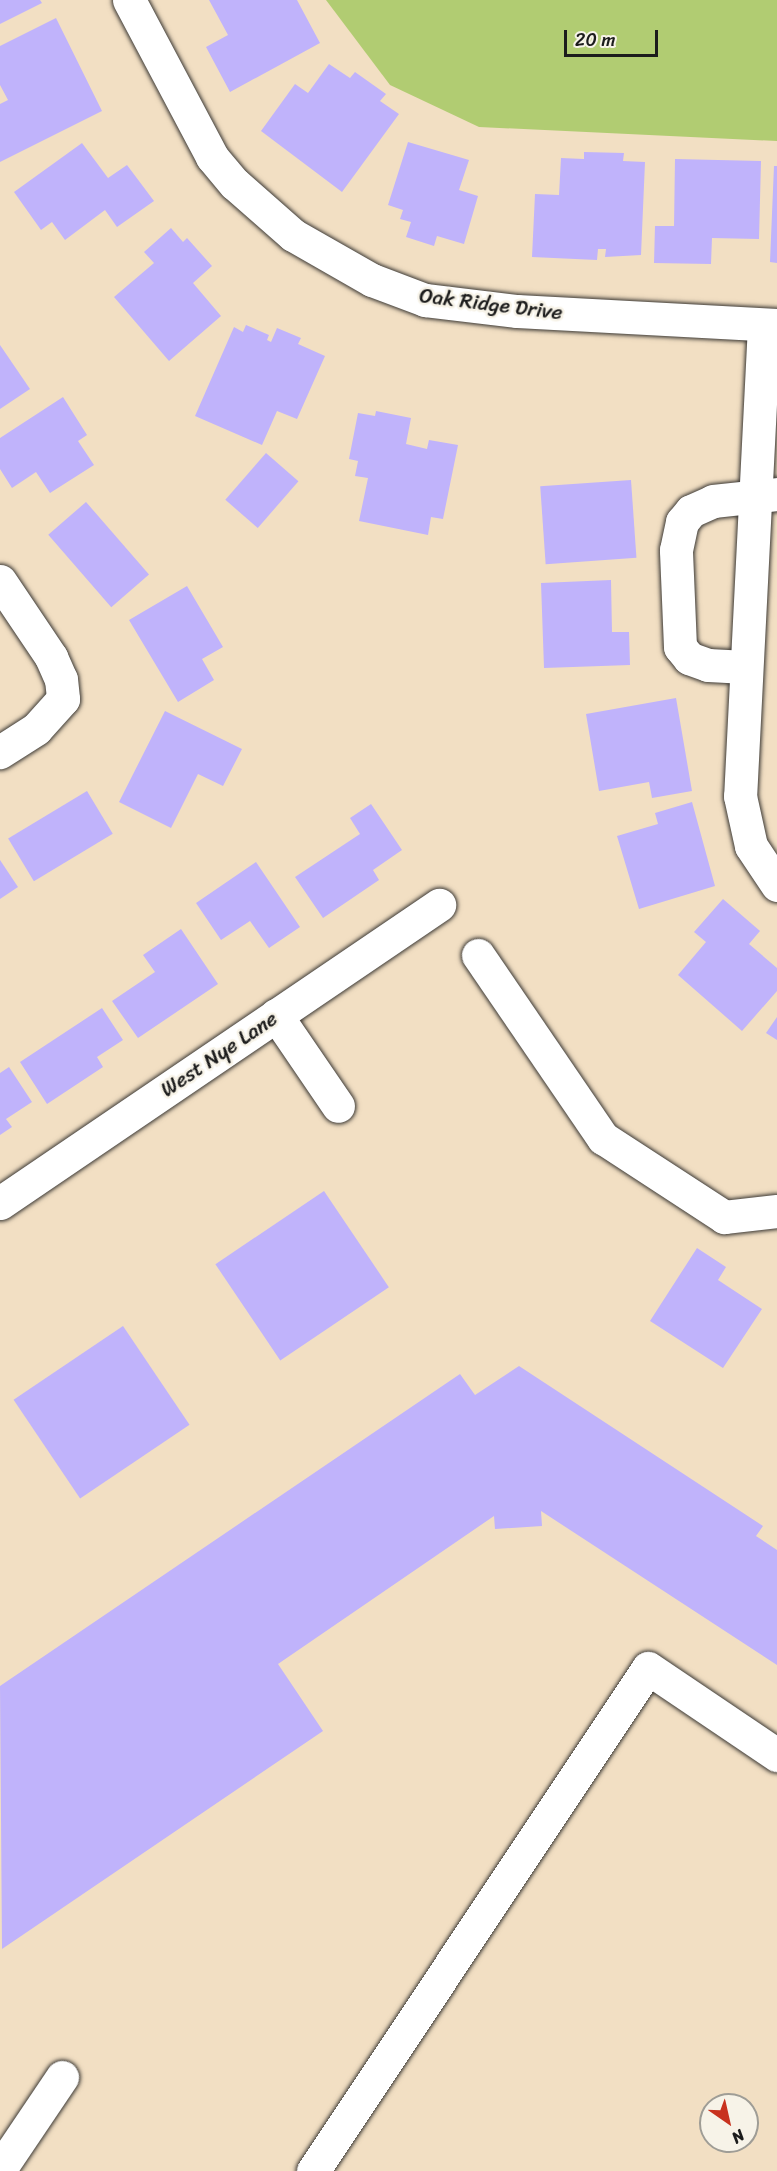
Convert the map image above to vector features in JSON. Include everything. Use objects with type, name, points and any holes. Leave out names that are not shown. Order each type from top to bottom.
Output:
[{"type":"street","name":"Oak Ridge Drive","points":[[129,0],[212,157],[268,214],[322,254],[372,280],[425,300],[517,311],[770,325]]},
{"type":"street","points":[[770,325],[765,494],[746,667],[740,796],[764,845],[777,885]]},
{"type":"street","points":[[746,667],[708,664],[689,658],[680,647],[676,550],[682,522],[691,511],[713,501],[765,494]]},
{"type":"street","points":[[0,581],[51,657],[61,679],[63,699],[36,729],[0,752]]},
{"type":"street","name":"West Nye Lane","points":[[0,1203],[439,905]]},
{"type":"street","points":[[478,956],[603,1138],[724,1217],[777,1211]]},
{"type":"street","points":[[276,1015],[339,1106]]},
{"type":"street","points":[[313,2171],[648,1668],[777,1755]]},
{"type":"street","points":[[0,2169],[62,2077]]},
{"type":"green space","points":[[326,0],[777,0],[777,141],[479,127],[390,85]]},
{"type":"building","points":[[0,0],[40,0],[42,3],[0,24]]},
{"type":"building","points":[[209,0],[297,0],[320,43],[230,92],[206,47],[228,35]]},
{"type":"building","points":[[56,18],[102,111],[0,162],[0,104],[8,100],[0,85],[0,46]]},
{"type":"building","points":[[329,64],[350,78],[355,72],[386,94],[380,101],[399,114],[342,192],[261,131],[295,84],[308,93]]},
{"type":"building","points":[[408,142],[469,160],[459,190],[478,196],[464,244],[437,236],[434,246],[406,237],[411,222],[400,219],[403,210],[388,205]]},
{"type":"building","points":[[82,143],[108,178],[127,165],[154,201],[117,227],[105,210],[65,240],[52,222],[41,230],[14,192]]},
{"type":"building","points":[[584,152],[624,153],[623,161],[645,162],[641,255],[605,257],[606,249],[598,249],[597,260],[532,257],[535,194],[559,195],[561,158],[584,159]]},
{"type":"building","points":[[675,159],[761,161],[759,239],[712,238],[711,264],[654,263],[655,226],[674,226]]},
{"type":"building","points":[[774,166],[777,166],[777,263],[770,262]]},
{"type":"building","points":[[171,228],[183,242],[187,238],[212,266],[193,283],[221,316],[169,361],[114,297],[154,263],[144,252]]},
{"type":"building","points":[[246,325],[269,335],[267,340],[271,342],[277,328],[301,338],[298,344],[325,356],[297,419],[277,411],[262,445],[195,416],[234,327],[243,332]]},
{"type":"building","points":[[0,345],[30,389],[0,409]]},
{"type":"building","points":[[63,397],[87,435],[78,441],[94,465],[50,493],[36,472],[12,488],[0,469],[0,438]]},
{"type":"building","points":[[376,411],[411,418],[406,444],[427,449],[429,440],[458,445],[443,519],[431,517],[428,535],[359,521],[368,478],[355,476],[358,461],[349,459],[358,413],[375,416]]},
{"type":"building","points":[[266,453],[298,481],[258,528],[225,500]]},
{"type":"building","points":[[631,480],[636,558],[546,564],[540,486]]},
{"type":"building","points":[[86,502],[149,574],[111,607],[48,535]]},
{"type":"building","points":[[611,580],[612,632],[629,632],[630,665],[544,668],[541,583]]},
{"type":"building","points":[[187,586],[223,647],[202,659],[214,680],[178,702],[129,620]]},
{"type":"building","points":[[676,698],[692,791],[652,798],[649,782],[599,791],[586,714]]},
{"type":"building","points":[[165,711],[242,749],[223,786],[198,774],[171,828],[119,802]]},
{"type":"building","points":[[87,791],[113,834],[34,881],[8,838]]},
{"type":"building","points":[[692,802],[715,886],[639,909],[617,836],[658,824],[655,813]]},
{"type":"building","points":[[371,804],[402,850],[373,870],[379,880],[323,918],[295,877],[360,834],[350,818]]},
{"type":"building","points":[[0,860],[18,887],[0,899]]},
{"type":"building","points":[[256,862],[300,927],[269,948],[250,921],[221,940],[196,903]]},
{"type":"building","points":[[723,899],[760,931],[749,944],[777,968],[777,991],[742,1031],[678,975],[706,942],[694,932]]},
{"type":"building","points":[[181,929],[218,984],[138,1038],[112,1001],[155,972],[143,955]]},
{"type":"building","points":[[102,1008],[123,1040],[97,1057],[103,1067],[47,1104],[20,1062]]},
{"type":"building","points":[[777,1017],[777,1040],[766,1033]]},
{"type":"building","points":[[9,1067],[32,1102],[6,1119],[12,1127],[0,1135],[0,1073]]},
{"type":"building","points":[[324,1191],[389,1287],[280,1360],[215,1264]]},
{"type":"building","points":[[697,1248],[726,1267],[718,1280],[762,1309],[723,1368],[650,1321]]},
{"type":"building","points":[[123,1326],[190,1425],[80,1498],[14,1400]]},
{"type":"building","points":[[519,1366],[763,1526],[756,1536],[777,1550],[777,1665],[541,1511],[542,1526],[495,1529],[494,1516],[278,1664],[323,1731],[2,1949],[0,1686],[460,1374],[475,1395]]}]
